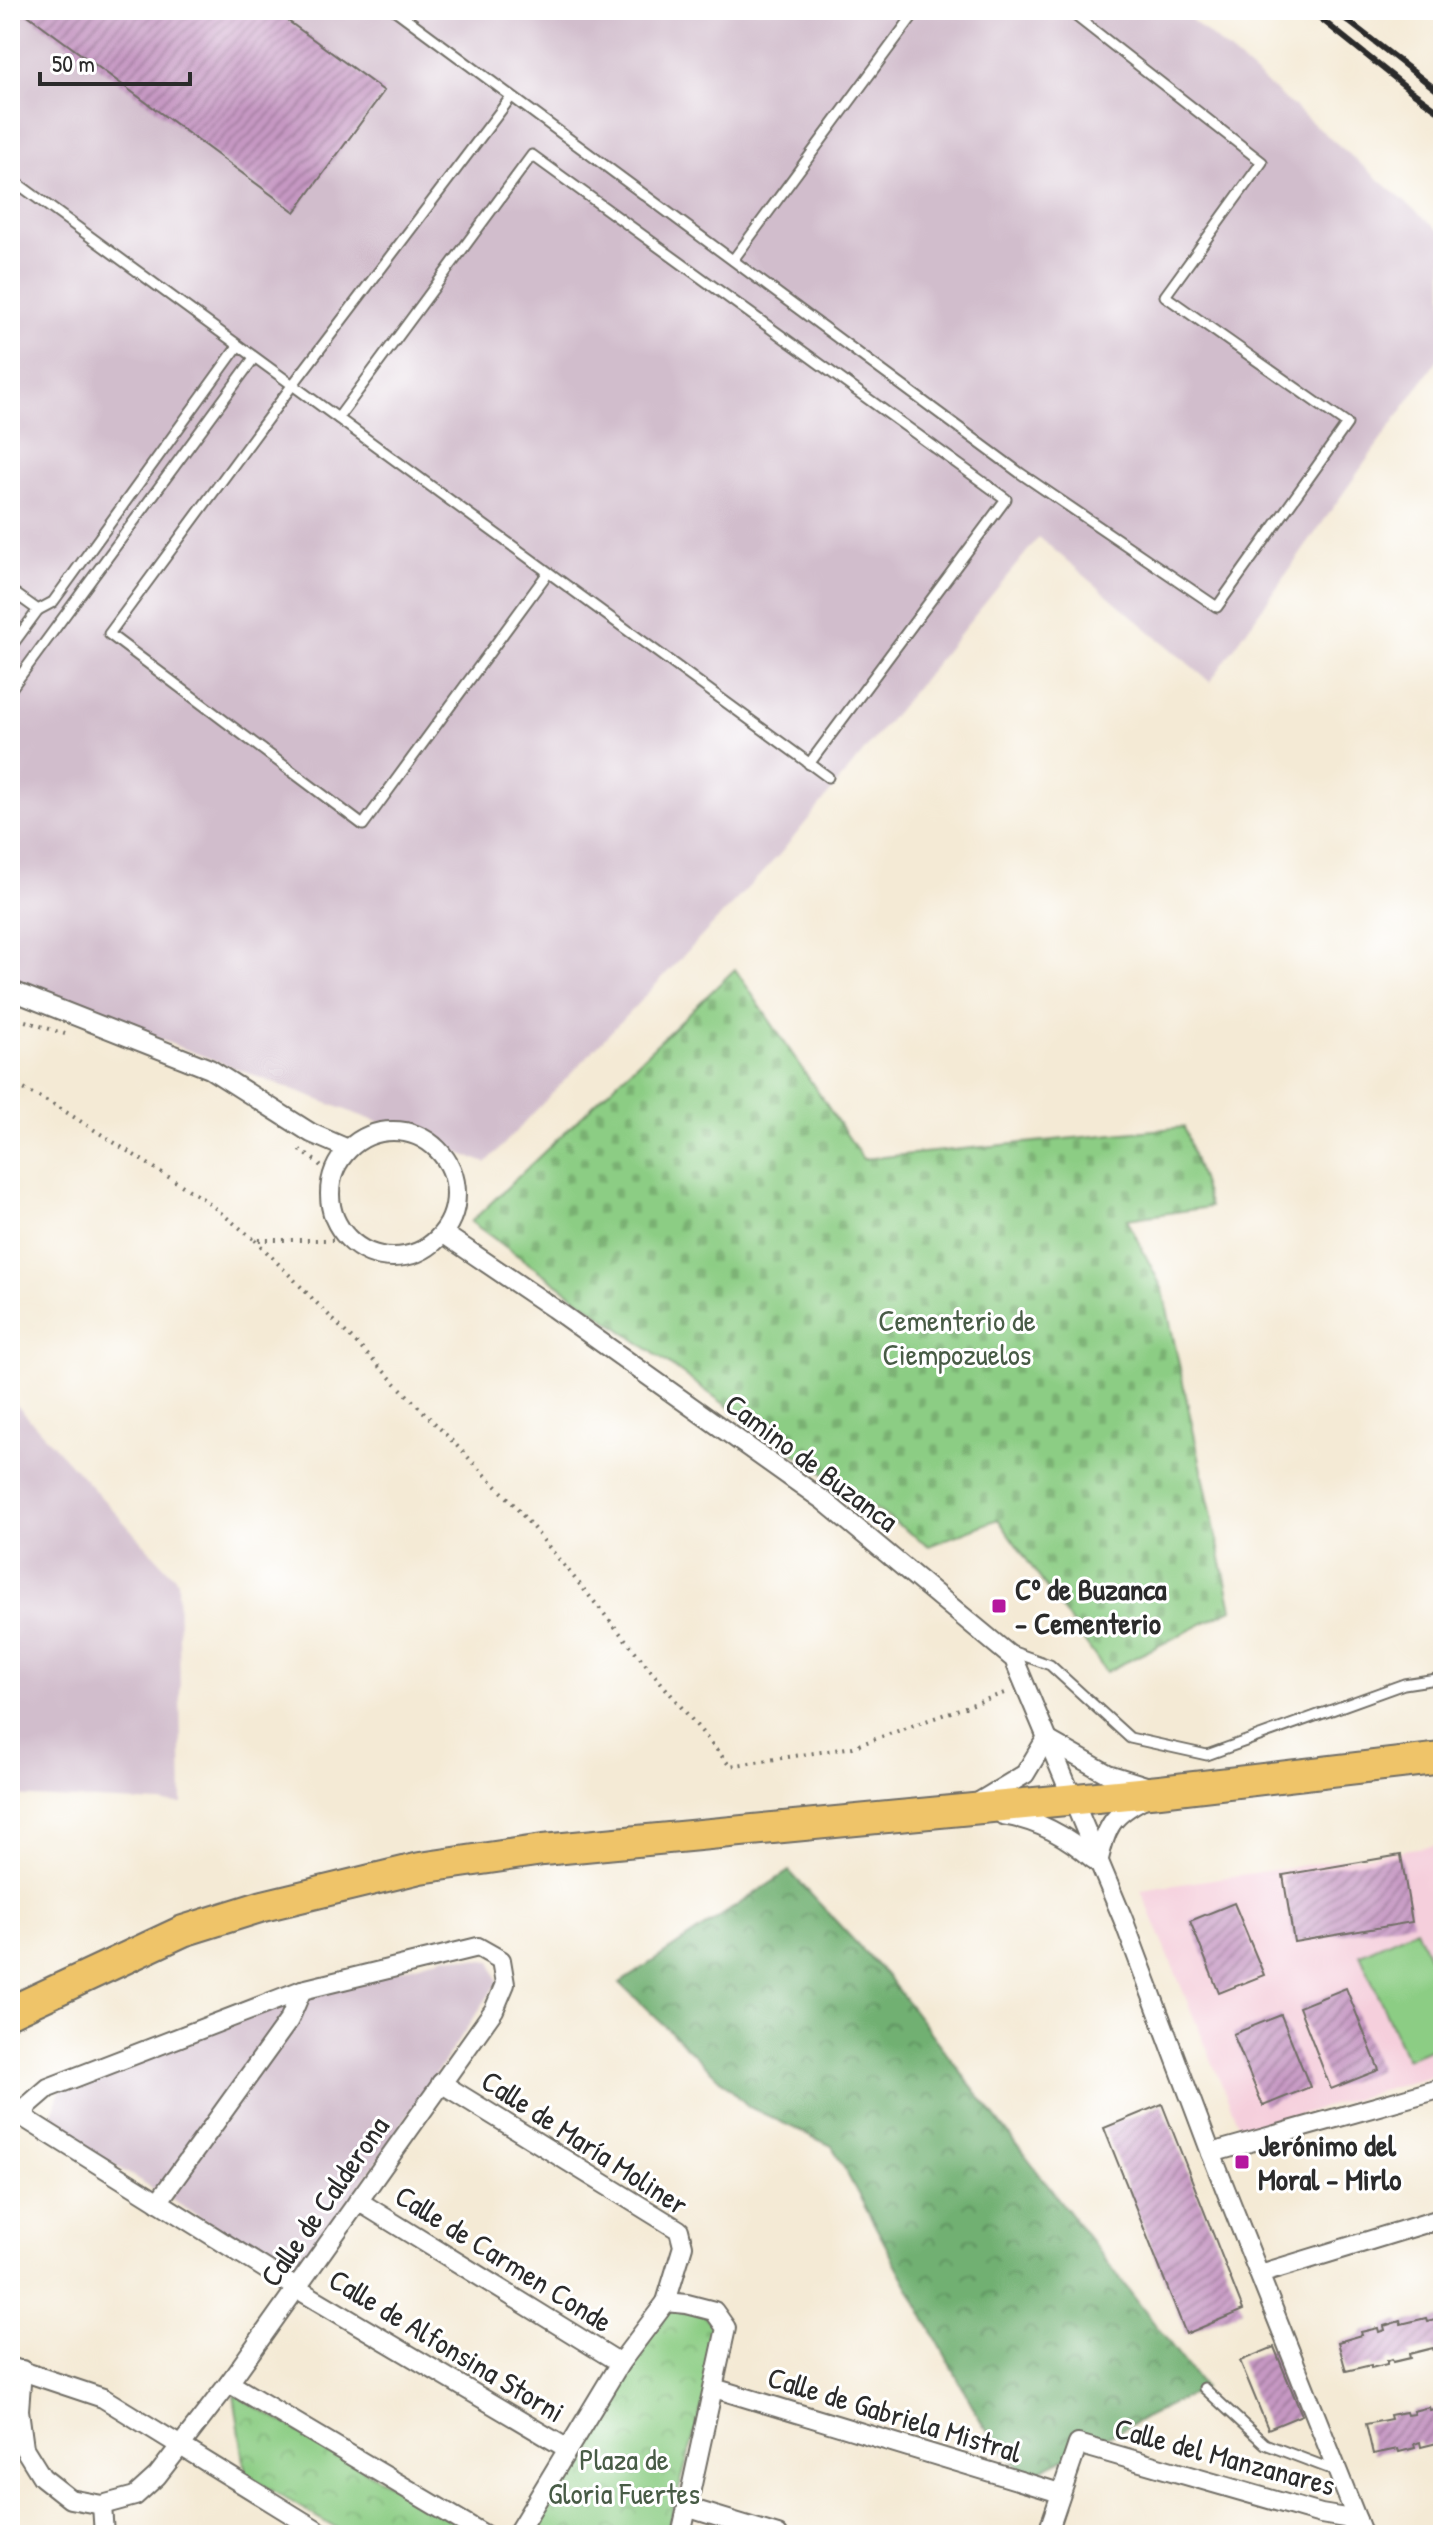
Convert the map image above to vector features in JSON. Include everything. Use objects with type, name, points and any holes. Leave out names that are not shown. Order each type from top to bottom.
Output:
[{"type":"main road","points":[[10,2012],[183,1931],[263,1906],[420,1868],[543,1850],[1160,1791],[1443,1758]]},
{"type":"street","points":[[10,990],[210,1069],[311,1133],[348,1149]]},
{"type":"street","points":[[394,1130],[422,1137],[439,1149],[453,1171],[458,1195],[453,1217],[444,1234],[428,1248],[394,1258],[366,1252],[349,1240],[332,1211],[330,1195],[334,1171],[348,1149],[366,1136],[394,1130]]},
{"type":"street","points":[[311,1133],[334,1171]]},
{"type":"street","name":"Camino de Buzanca","points":[[444,1234],[824,1501],[1014,1659],[1123,1919],[1211,2153],[1339,2472],[1357,2529]]},
{"type":"street","points":[[965,1810],[1025,1774],[1046,1739],[1108,1774],[1160,1791]]},
{"type":"street","points":[[965,1810],[1024,1818],[1070,1839],[1098,1863],[1106,1831],[1123,1809],[1160,1791]]},
{"type":"street","name":"Calle de Calderona","points":[[102,2505],[135,2496],[157,2476],[229,2383],[494,2010],[505,1984],[501,1960],[478,1947],[302,1990]]},
{"type":"street","points":[[158,2202],[289,2020],[302,1990]]},
{"type":"street","name":"Calle de Alfonsina Storni","points":[[302,1990],[48,2088],[26,2107],[26,2119],[296,2288],[568,2449]]},
{"type":"street","name":"Calle de María Moliner","points":[[441,2083],[679,2230],[683,2246],[666,2302]]},
{"type":"street","points":[[1211,2153],[1443,2088]]},
{"type":"street","name":"Calle de Carmen Conde","points":[[358,2201],[620,2363]]},
{"type":"street","points":[[1260,2274],[1443,2218]]},
{"type":"street","points":[[516,2535],[620,2363],[666,2302],[714,2311],[726,2328],[681,2535]]},
{"type":"street","points":[[104,2535],[102,2505],[70,2499],[42,2477],[24,2448],[16,2369],[103,2398],[325,2535]]},
{"type":"street","points":[[229,2383],[485,2535]]},
{"type":"street","name":"Calle de Gabriela Mistral","points":[[714,2388],[1060,2493]]},
{"type":"street","name":"Calle del Manzanares","points":[[1060,2493],[1078,2444],[1321,2514],[1357,2529]]},
{"type":"street","points":[[1047,2535],[1060,2493]]},
{"type":"street","points":[[689,2508],[778,2535]]},
{"type":"lane","points":[[395,10],[1010,466],[1217,607],[1347,424],[1165,296],[1262,162],[1068,10]]},
{"type":"lane","points":[[733,260],[917,10]]},
{"type":"lane","points":[[511,97],[109,634],[363,825],[547,574]]},
{"type":"lane","points":[[338,418],[532,155],[1006,499],[809,764]]},
{"type":"lane","points":[[10,178],[828,777]]},
{"type":"lane","points":[[10,648],[38,610],[53,602],[238,346]]},
{"type":"lane","points":[[10,690],[254,358]]},
{"type":"lane","points":[[10,590],[38,610]]},
{"type":"lane","points":[[999,1646],[1050,1665],[1130,1738],[1207,1755],[1404,1684],[1443,1678]]},
{"type":"lane","points":[[1204,2388],[1265,2444],[1339,2472]]},
{"type":"path","points":[[10,1016],[68,1035]]},
{"type":"path","points":[[10,1082],[58,1107],[205,1200],[255,1240],[510,1500],[730,1766],[853,1747],[1025,1686]]},
{"type":"path","points":[[294,1146],[334,1171]]},
{"type":"path","points":[[255,1240],[349,1240]]},
{"type":"shaded area","points":[[10,10],[1180,10],[1443,234],[1443,352],[1210,682],[1039,537],[780,854],[486,1163],[10,983]]},
{"type":"shaded area","points":[[10,1398],[178,1581],[182,1804],[10,1796]]},
{"type":"shaded area","points":[[1443,1844],[1443,2073],[1241,2131],[1141,1890]]},
{"type":"shaded area","points":[[447,1956],[491,1961],[498,1982],[298,2277],[49,2125],[61,2087],[252,2012]]},
{"type":"green space","name":"Cementerio de Ciempozuelos","points":[[735,969],[863,1159],[1184,1127],[1210,1207],[1127,1219],[1163,1290],[1232,1609],[1106,1672],[998,1519],[929,1546],[769,1436],[471,1222]]},
{"type":"green space","points":[[789,1871],[886,1975],[1204,2388],[1027,2477],[983,2425],[832,2146],[749,2107],[620,1983]]},
{"type":"green space","points":[[1416,1929],[1443,1990],[1443,2043],[1406,2059],[1360,1954]]},
{"type":"green space","name":"Plaza de Gloria Fuertes","points":[[670,2310],[704,2314],[718,2334],[703,2404],[666,2535],[522,2535],[625,2370]]},
{"type":"green space","name":"Plaza de Gloria Fuertes","points":[[234,2394],[476,2535],[347,2535],[246,2475]]},
{"type":"building","points":[[21,10],[273,10],[384,91],[295,212]]},
{"type":"building","points":[[1401,1855],[1412,1922],[1294,1942],[1283,1875]]},
{"type":"building","points":[[1234,1903],[1264,1975],[1219,1993],[1190,1921]]},
{"type":"building","points":[[1346,1988],[1379,2070],[1331,2089],[1299,2007]]},
{"type":"building","points":[[1281,2015],[1310,2087],[1263,2106],[1233,2034]]},
{"type":"building","points":[[1162,2104],[1243,2310],[1186,2334],[1104,2128]]},
{"type":"building","points":[[1443,2317],[1443,2349],[1434,2352],[1433,2348],[1409,2354],[1410,2358],[1393,2362],[1392,2359],[1387,2364],[1346,2371],[1338,2342],[1362,2335],[1361,2332],[1378,2328],[1379,2332],[1385,2330],[1384,2326],[1400,2321],[1401,2324]]},
{"type":"building","points":[[1274,2347],[1302,2415],[1268,2429],[1240,2361]]},
{"type":"building","points":[[1429,2407],[1430,2410],[1443,2407],[1443,2439],[1421,2447],[1420,2442],[1414,2444],[1415,2448],[1399,2452],[1398,2449],[1373,2454],[1366,2424],[1391,2419],[1390,2415],[1414,2414],[1413,2411]]},
{"type":"railway","points":[[1310,10],[1443,114]]},
{"type":"railway","points":[[1334,10],[1443,95]]},
{"type":"place","name":"Cº de Buzanca - Cementerio","points":[[999,1606]]},
{"type":"place","name":"Jerónimo del Moral - Mirlo","points":[[1242,2162]]}]
